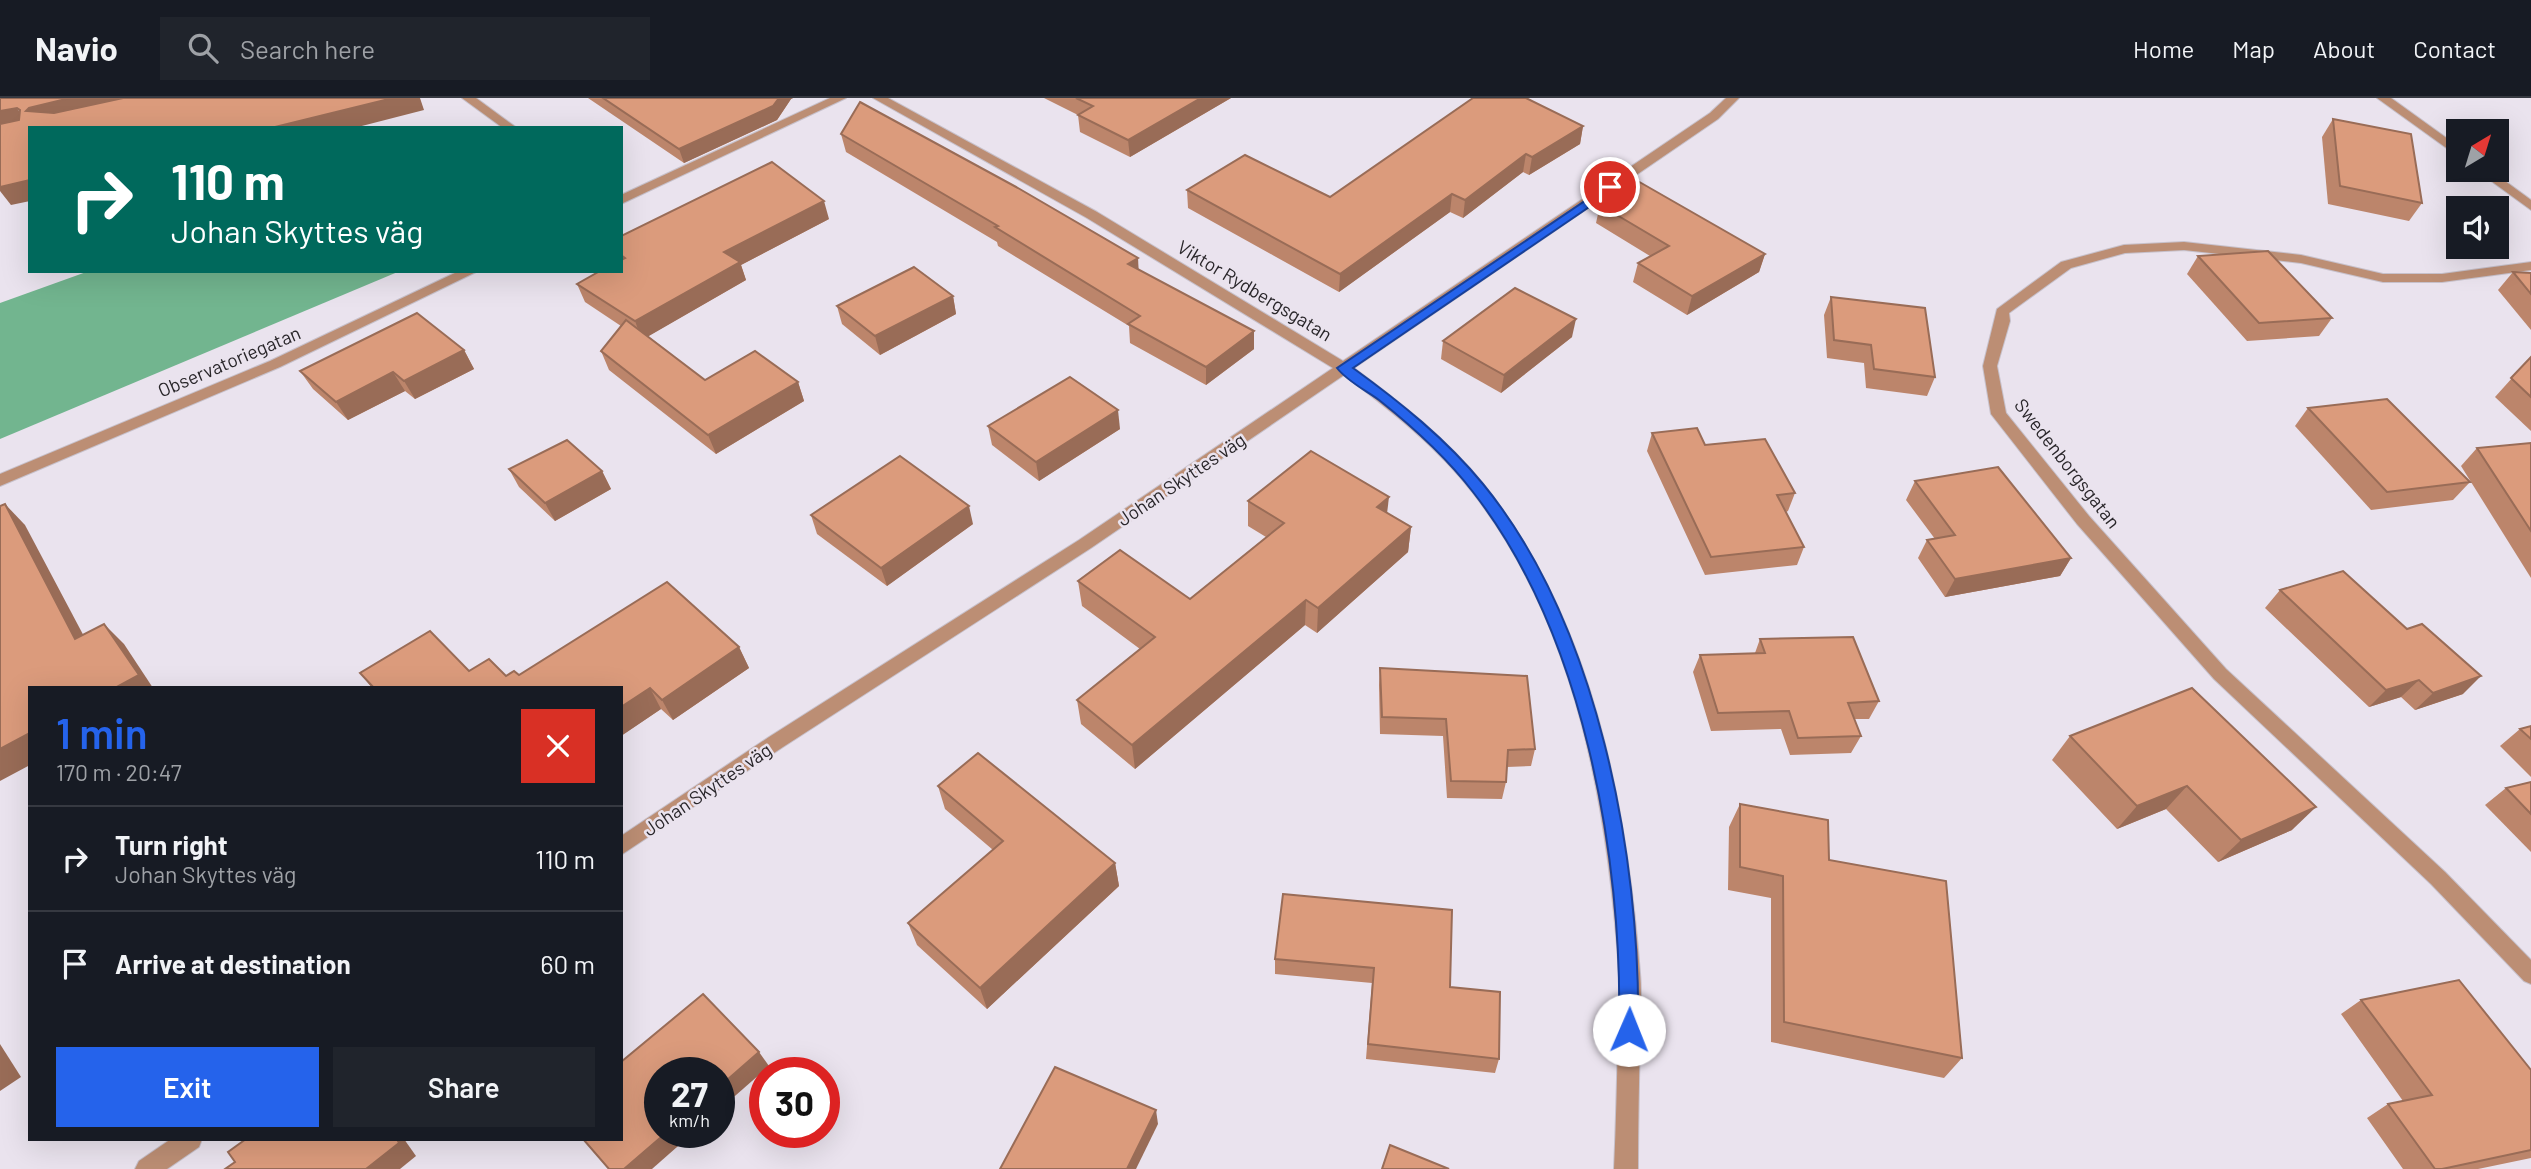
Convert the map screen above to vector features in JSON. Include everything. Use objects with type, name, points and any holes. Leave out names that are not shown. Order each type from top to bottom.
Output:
[{"type":"street","points":[[468,98],[508,126]]},
{"type":"street","points":[[623,199],[840,98]]},
{"type":"street","name":"Viktor Rydbergsgatan","points":[[879,98],[1092,215],[1343,368],[1430,436],[1478,488],[1512,537],[1546,600],[1584,699],[1614,823],[1630,975],[1626,1169]]},
{"type":"street","name":"Johan Skyttes väg","points":[[623,846],[776,742],[1085,544],[1714,116],[1733,98]]},
{"type":"street","points":[[2384,98],[2446,143]]},
{"type":"street","points":[[2498,182],[2531,206]]},
{"type":"street","name":"Swedenborgsgatan","points":[[2531,266],[2442,278],[2383,278],[2301,259],[2184,246],[2124,249],[2066,265],[2002,312],[2003,321],[1990,366],[1999,414],[2083,520],[2220,674],[2438,878],[2531,974]]},
{"type":"street","name":"Observatoriegatan","points":[[0,480],[275,364],[467,273]]},
{"type":"street","points":[[147,1169],[188,1141]]},
{"type":"green space","points":[[83,273],[395,273],[0,439],[0,303]]},
{"type":"building","points":[[0,98],[70,98],[26,111],[54,113],[123,98],[393,98],[279,126],[28,126],[28,180],[0,187],[0,124],[19,120],[20,110],[17,108],[0,111]]},
{"type":"building","points":[[603,98],[779,98],[773,106],[679,149]]},
{"type":"building","points":[[1076,98],[1201,98],[1128,140],[1078,115],[1093,106]]},
{"type":"building","points":[[1473,98],[1526,98],[1583,126],[1532,157],[1526,154],[1465,200],[1452,194],[1340,274],[1187,190],[1245,155],[1330,197]]},
{"type":"building","points":[[860,102],[1018,188],[1138,258],[1128,264],[1254,331],[1206,367],[1128,324],[1140,316],[995,227],[998,226],[841,134]]},
{"type":"building","points":[[2333,119],[2411,134],[2422,203],[2340,186]]},
{"type":"building","points":[[772,162],[824,201],[724,252],[740,262],[635,321],[577,284],[596,273],[623,273],[623,235]]},
{"type":"building","points":[[1622,172],[1765,254],[1692,296],[1638,263],[1669,246],[1600,205]]},
{"type":"building","points":[[2268,251],[2332,318],[2259,323],[2198,256]]},
{"type":"building","points":[[914,267],[953,296],[875,336],[837,306]]},
{"type":"building","points":[[2513,272],[2531,273],[2531,294]]},
{"type":"building","points":[[1515,288],[1576,319],[1504,375],[1443,341]]},
{"type":"building","points":[[1831,297],[1925,308],[1935,377],[1874,369],[1871,345],[1834,340]]},
{"type":"building","points":[[417,313],[464,350],[404,381],[393,372],[336,402],[300,371]]},
{"type":"building","points":[[626,320],[705,380],[755,351],[798,382],[708,435],[601,351]]},
{"type":"building","points":[[2531,357],[2531,397],[2511,378]]},
{"type":"building","points":[[1070,377],[1118,410],[1036,462],[988,426]]},
{"type":"building","points":[[2387,399],[2470,482],[2387,492],[2308,408]]},
{"type":"building","points":[[1697,428],[1705,445],[1765,439],[1795,493],[1777,495],[1804,547],[1711,557],[1652,433]]},
{"type":"building","points":[[567,440],[602,471],[545,503],[509,469]]},
{"type":"building","points":[[2531,443],[2531,531],[2477,448]]},
{"type":"building","points":[[1311,451],[1389,497],[1377,507],[1411,527],[1318,608],[1306,600],[1132,745],[1077,700],[1155,637],[1078,581],[1120,550],[1190,599],[1284,523],[1248,501]]},
{"type":"building","points":[[900,456],[969,506],[881,568],[811,515]]},
{"type":"building","points":[[1998,467],[2071,558],[1955,579],[1927,540],[1955,535],[1915,481]]},
{"type":"building","points":[[5,504],[75,639],[104,624],[139,675],[119,686],[28,686],[28,734],[0,749],[0,506]]},
{"type":"building","points":[[2343,571],[2407,629],[2422,624],[2481,676],[2433,693],[2419,680],[2386,690],[2280,590]]},
{"type":"building","points":[[667,582],[739,647],[662,700],[650,688],[623,706],[623,686],[372,686],[360,673],[430,631],[469,671],[489,659],[506,676],[514,671],[519,675]]},
{"type":"building","points":[[1853,637],[1879,701],[1848,703],[1861,736],[1798,738],[1789,711],[1718,713],[1700,655],[1765,653],[1760,639]]},
{"type":"building","points":[[1380,668],[1527,676],[1535,749],[1508,750],[1506,782],[1451,781],[1446,719],[1382,717]]},
{"type":"building","points":[[2192,688],[2316,807],[2241,840],[2187,786],[2137,806],[2070,736]]},
{"type":"building","points":[[2531,726],[2531,739],[2520,729]]},
{"type":"building","points":[[978,753],[1115,863],[980,988],[908,923],[1003,841],[938,786]]},
{"type":"building","points":[[2531,782],[2531,814],[2506,788]]},
{"type":"building","points":[[1740,804],[1828,820],[1829,860],[1946,881],[1962,1058],[1784,1022],[1783,876],[1740,867]]},
{"type":"building","points":[[1283,894],[1452,910],[1450,987],[1500,992],[1499,1059],[1368,1044],[1374,968],[1275,959]]},
{"type":"building","points":[[2459,980],[2531,1070],[2531,1150],[2435,1169],[2388,1104],[2432,1095],[2361,1000]]},
{"type":"building","points":[[703,994],[759,1052],[749,1057],[749,1061],[735,1073],[735,1057],[644,1057],[644,1148],[648,1148],[624,1169],[609,1169],[585,1141],[623,1141],[623,1060]]},
{"type":"building","points":[[1055,1067],[1156,1110],[1127,1169],[1000,1169]]},
{"type":"building","points":[[243,1141],[399,1143],[366,1169],[225,1169],[235,1162],[228,1152]]},
{"type":"building","points":[[1390,1145],[1449,1169],[1382,1169]]},
{"type":"route","points":[[1610,187],[1343,368],[1430,436],[1478,488],[1512,537],[1546,600],[1584,699],[1614,823],[1630,975],[1629,1030]]}]
